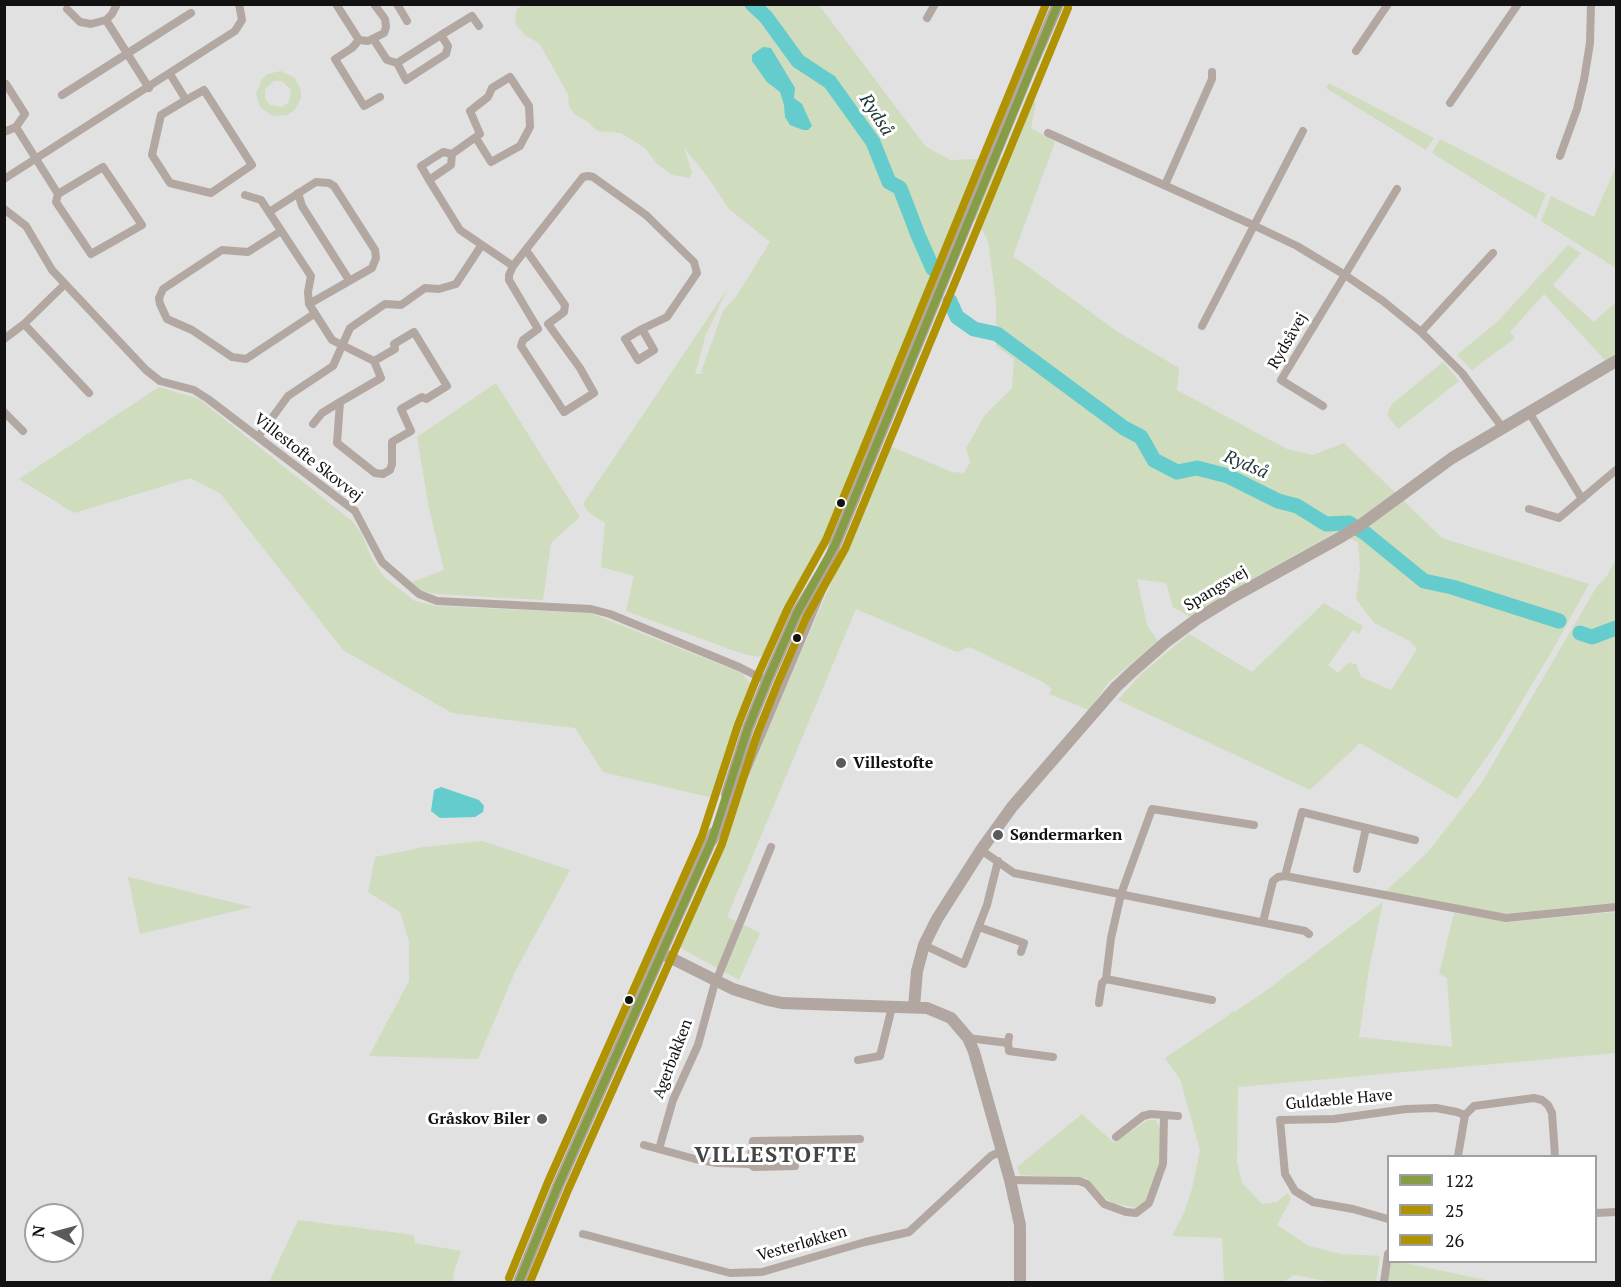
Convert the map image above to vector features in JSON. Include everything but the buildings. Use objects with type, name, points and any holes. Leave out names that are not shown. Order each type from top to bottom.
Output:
[{"type":"street","points":[[67,9],[80,22],[91,24],[106,20],[117,4]]},
{"type":"street","points":[[4,179],[235,31],[242,20],[239,4]]},
{"type":"street","points":[[336,4],[359,40],[368,42],[384,33],[386,27],[386,19],[374,4]]},
{"type":"street","points":[[397,4],[407,21]]},
{"type":"street","points":[[927,18],[935,4]]},
{"type":"street","points":[[519,1282],[558,1186],[756,744],[761,714],[797,613],[835,545],[1058,4]]},
{"type":"street","points":[[1356,51],[1388,4]]},
{"type":"street","points":[[1450,104],[1518,4]]},
{"type":"street","points":[[1560,156],[1577,109],[1584,80],[1590,43],[1591,4]]},
{"type":"street","points":[[62,95],[191,13]]},
{"type":"street","points":[[397,63],[472,16],[479,26]]},
{"type":"street","points":[[106,20],[149,88]]},
{"type":"street","points":[[374,40],[387,60],[397,63],[406,80],[446,54],[448,46],[441,35]]},
{"type":"street","points":[[359,40],[352,48],[335,59],[364,105],[380,97]]},
{"type":"street","points":[[1165,184],[1212,79],[1212,72]]},
{"type":"street","points":[[170,74],[186,100]]},
{"type":"street","points":[[476,138],[491,162],[520,146],[530,127],[529,106],[510,77],[492,88],[488,98],[470,111],[480,134],[452,154],[443,152],[421,166],[460,230],[513,266]]},
{"type":"street","points":[[4,132],[16,127],[25,114],[6,84]]},
{"type":"street","points":[[204,90],[252,165],[211,193],[170,183],[152,155],[161,115],[186,100],[204,90]]},
{"type":"street","points":[[16,127],[58,194],[56,202],[91,254],[142,225],[103,167],[58,194]]},
{"type":"street","points":[[1202,326],[1303,131]]},
{"type":"street","points":[[1048,133],[1165,184],[1297,246],[1344,275],[1383,301],[1421,332],[1462,373],[1502,428]]},
{"type":"street","points":[[429,180],[451,165],[452,154]]},
{"type":"street","points":[[526,250],[565,305],[564,312],[548,324],[580,368],[594,393],[564,412],[521,346],[523,340],[538,329],[509,280],[509,275],[513,266],[583,177],[594,177],[646,215],[686,252],[696,267],[697,273],[667,317],[642,329]]},
{"type":"street","points":[[269,212],[316,182],[330,183],[375,250],[376,258],[372,268],[309,304]]},
{"type":"street","name":"Rydsåvej","points":[[1323,406],[1281,380],[1397,189]]},
{"type":"street","points":[[298,193],[302,206],[349,280]]},
{"type":"street","points":[[245,195],[261,200],[311,276],[308,292],[309,304],[332,340],[374,361],[381,378],[322,413],[313,424]]},
{"type":"street","name":"Villestofte Skovvej","points":[[4,209],[26,226],[52,270],[146,370],[160,381],[194,390],[355,511],[382,562],[419,594],[437,601],[600,611],[775,680]]},
{"type":"street","points":[[281,231],[248,252],[222,250],[163,289],[159,298],[160,304],[167,319],[192,330],[232,357],[246,359],[315,314]]},
{"type":"street","points":[[258,437],[288,396],[333,366],[350,328],[385,304],[401,305],[425,288],[440,289],[456,284],[482,246]]},
{"type":"street","points":[[1421,332],[1493,253]]},
{"type":"street","points":[[4,339],[24,324],[66,284]]},
{"type":"street","points":[[24,324],[90,393]]},
{"type":"street","points":[[340,402],[337,443],[375,473],[383,474],[390,470],[392,442],[411,431],[401,409],[447,387],[414,332],[394,344],[395,349],[374,361]]},
{"type":"street","name":"Spangsvej","points":[[914,1007],[917,971],[924,945],[937,919],[981,850],[1012,807],[1116,687],[1154,652],[1197,619],[1231,598],[1362,524],[1452,458],[1617,361]]},
{"type":"street","points":[[4,412],[23,431]]},
{"type":"street","points":[[1529,412],[1582,499]]},
{"type":"street","points":[[1529,509],[1559,518],[1617,470]]},
{"type":"street","points":[[712,840],[748,728],[775,680]]},
{"type":"street","points":[[1099,1004],[1122,894],[1152,809],[1254,825]]},
{"type":"street","points":[[1285,876],[1302,812],[1415,840]]},
{"type":"street","points":[[1357,869],[1366,828]]},
{"type":"street","name":"Agerbakken","points":[[659,1149],[673,1100],[698,1045],[716,980],[771,847]]},
{"type":"street","points":[[981,850],[1014,873],[1263,922],[1305,931],[1309,934]]},
{"type":"street","points":[[924,945],[964,964],[987,905],[998,861]]},
{"type":"street","points":[[1263,922],[1273,880],[1285,876],[1506,918],[1617,907]]},
{"type":"street","points":[[979,927],[1024,943],[1021,952]]},
{"type":"street","points":[[661,953],[750,996],[782,1003],[914,1007],[939,1011],[951,1018],[968,1038],[974,1052],[1010,1180],[1020,1225],[1020,1282]]},
{"type":"street","points":[[1106,979],[1212,1000]]},
{"type":"street","points":[[858,1060],[880,1056],[892,1006]]},
{"type":"street","points":[[968,1038],[1009,1040],[1009,1051],[1053,1057]]},
{"type":"street","points":[[1458,1155],[1465,1115],[1474,1106],[1534,1098],[1542,1100],[1552,1113],[1555,1155]]},
{"type":"street","name":"Guldæble Have","points":[[1387,1218],[1353,1209],[1312,1202],[1295,1191],[1285,1174],[1280,1120],[1334,1119],[1406,1109],[1436,1108],[1465,1115]]},
{"type":"street","points":[[1116,1137],[1143,1116],[1151,1114],[1178,1116]]},
{"type":"street","points":[[1010,1180],[1079,1181],[1087,1184],[1104,1204],[1136,1213],[1149,1203],[1158,1182],[1163,1164],[1164,1115]]},
{"type":"street","points":[[750,1164],[753,1141],[860,1139]]},
{"type":"street","points":[[644,1145],[717,1163],[750,1164],[754,1167],[795,1166],[795,1140]]},
{"type":"street","name":"Vesterløkken","points":[[583,1234],[730,1273],[762,1272],[865,1242],[909,1232],[991,1156],[1002,1151]]},
{"type":"street","points":[[1597,1213],[1616,1213]]},
{"type":"street","points":[[1384,1282],[1387,1263]]},
{"type":"green space","points":[[524,4],[819,5],[926,147],[951,160],[1002,158],[1028,93],[1036,103],[1031,128],[1055,142],[1013,256],[1118,332],[1179,368],[1177,390],[1287,449],[1313,455],[1344,443],[1442,538],[1589,584],[1498,741],[1457,799],[1360,743],[1310,790],[1118,700],[1141,674],[1189,634],[1252,672],[1324,603],[1363,626],[1359,634],[1353,630],[1328,665],[1338,673],[1348,663],[1356,664],[1361,677],[1391,690],[1417,649],[1410,641],[1374,623],[1356,599],[1360,569],[1358,542],[1336,532],[1227,593],[1190,617],[1173,607],[1166,583],[1137,579],[1147,625],[1158,641],[1109,682],[1089,710],[1049,694],[1052,689],[1041,681],[969,647],[957,652],[856,609],[727,917],[760,933],[739,980],[675,945],[890,446],[952,472],[964,473],[970,462],[966,448],[985,415],[1012,388],[1014,359],[996,346],[996,301],[988,241],[978,222],[964,215],[935,284],[924,298],[811,568],[769,653],[758,657],[740,653],[626,611],[634,576],[601,567],[605,523],[588,512],[583,504],[728,288],[705,337],[695,374],[708,373],[701,372],[723,311],[737,295],[770,242],[729,209],[707,176],[684,148],[692,172],[690,178],[673,175],[657,164],[645,148],[621,133],[597,131],[588,122],[574,114],[569,106],[568,94],[539,43],[526,36],[516,25],[515,15],[518,8]]},
{"type":"green space","points":[[281,71],[295,78],[301,91],[301,98],[294,111],[287,115],[272,116],[260,107],[256,93],[262,79],[267,74]],"holes":[[[274,81],[282,81],[291,90],[289,102],[282,107],[270,105],[265,98],[265,89]]]},
{"type":"green space","points":[[1329,83],[1434,138],[1426,150],[1326,88]]},
{"type":"green space","points":[[1440,139],[1546,194],[1536,218],[1432,153]]},
{"type":"green space","points":[[1616,166],[1616,268],[1541,221],[1551,196],[1594,217]]},
{"type":"green space","points":[[1568,245],[1581,253],[1553,285],[1594,322],[1616,302],[1616,353],[1605,360],[1544,294],[1510,332],[1515,338],[1472,370],[1457,355],[1498,321]]},
{"type":"green space","points":[[1443,362],[1459,381],[1398,429],[1387,415],[1391,405]]},
{"type":"green space","points":[[496,383],[580,517],[551,543],[543,600],[435,594],[420,590],[412,582],[444,570],[429,508],[417,437]]},
{"type":"green space","points":[[159,387],[199,399],[353,522],[362,534],[371,557],[384,577],[415,601],[436,606],[590,613],[742,673],[753,687],[717,799],[603,772],[575,728],[452,713],[343,650],[220,493],[190,478],[74,513],[19,479]]},
{"type":"green space","points":[[1616,558],[1616,903],[1505,916],[1385,892],[1428,852],[1481,784],[1597,586],[1606,578]]},
{"type":"green space","points":[[482,841],[570,870],[515,972],[478,1059],[369,1056],[409,981],[409,941],[400,912],[368,892],[375,857],[424,847]]},
{"type":"green space","points":[[128,877],[252,907],[140,934]]},
{"type":"green space","points":[[1383,902],[1369,969],[1359,1037],[1452,1047],[1447,978],[1439,974],[1454,913],[1507,922],[1616,912],[1616,1053],[1238,1087],[1237,1162],[1242,1183],[1262,1204],[1277,1202],[1288,1193],[1291,1199],[1277,1225],[1309,1246],[1341,1254],[1380,1256],[1376,1282],[1333,1282],[1293,1275],[1284,1282],[1224,1282],[1222,1238],[1172,1236],[1184,1213],[1192,1189],[1200,1150],[1180,1079],[1165,1058],[1232,1011],[1234,1012],[1263,993]]},
{"type":"green space","points":[[1082,1114],[1114,1143],[1148,1120],[1156,1120],[1160,1129],[1159,1162],[1151,1195],[1137,1208],[1113,1203],[1104,1197],[1087,1178],[1020,1175],[1017,1167]]},
{"type":"green space","points":[[298,1220],[414,1235],[415,1243],[461,1251],[453,1275],[454,1282],[269,1282]]},
{"type":"green space","points":[[1388,1263],[1406,1263],[1494,1282],[1384,1282]]},
{"type":"water","points":[[763,47],[771,48],[795,88],[794,98],[802,104],[812,126],[808,130],[790,125],[785,117],[780,92],[767,82],[752,61],[752,55]]},
{"type":"water","points":[[441,787],[479,800],[484,806],[483,812],[475,817],[440,818],[431,811],[434,790]]},
{"type":"waterway","name":"Rydså","points":[[752,4],[766,17],[798,61],[830,82],[873,142],[889,182],[900,188],[933,269]]},
{"type":"waterway","name":"Rydså","points":[[950,301],[957,317],[974,329],[997,334],[1124,428],[1141,437],[1154,460],[1177,472],[1197,468],[1228,476],[1278,501],[1297,506],[1326,524],[1349,523],[1365,533],[1424,581],[1452,587],[1559,621]]},
{"type":"waterway","name":"Rydså","points":[[1580,633],[1592,637],[1616,628]]},
{"type":"transit line","name":"26","points":[[509,1278],[548,1182],[702,836],[738,725],[757,677],[788,608],[826,540],[1046,4]]},
{"type":"transit line","name":"122","points":[[519,1282],[558,1186],[712,840],[748,728],[767,681],[797,613],[835,545],[1058,4]]},
{"type":"transit line","name":"25","points":[[530,1282],[568,1190],[722,844],[758,732],[777,685],[806,618],[845,549],[1068,8]]},
{"type":"place","name":"Villestofte","points":[[841,763]]},
{"type":"place","name":"Søndermarken","points":[[998,835]]},
{"type":"place","name":"Gråskov Biler","points":[[542,1119]]},
{"type":"district","name":"VILLESTOFTE","points":[[776,1156]]}]
